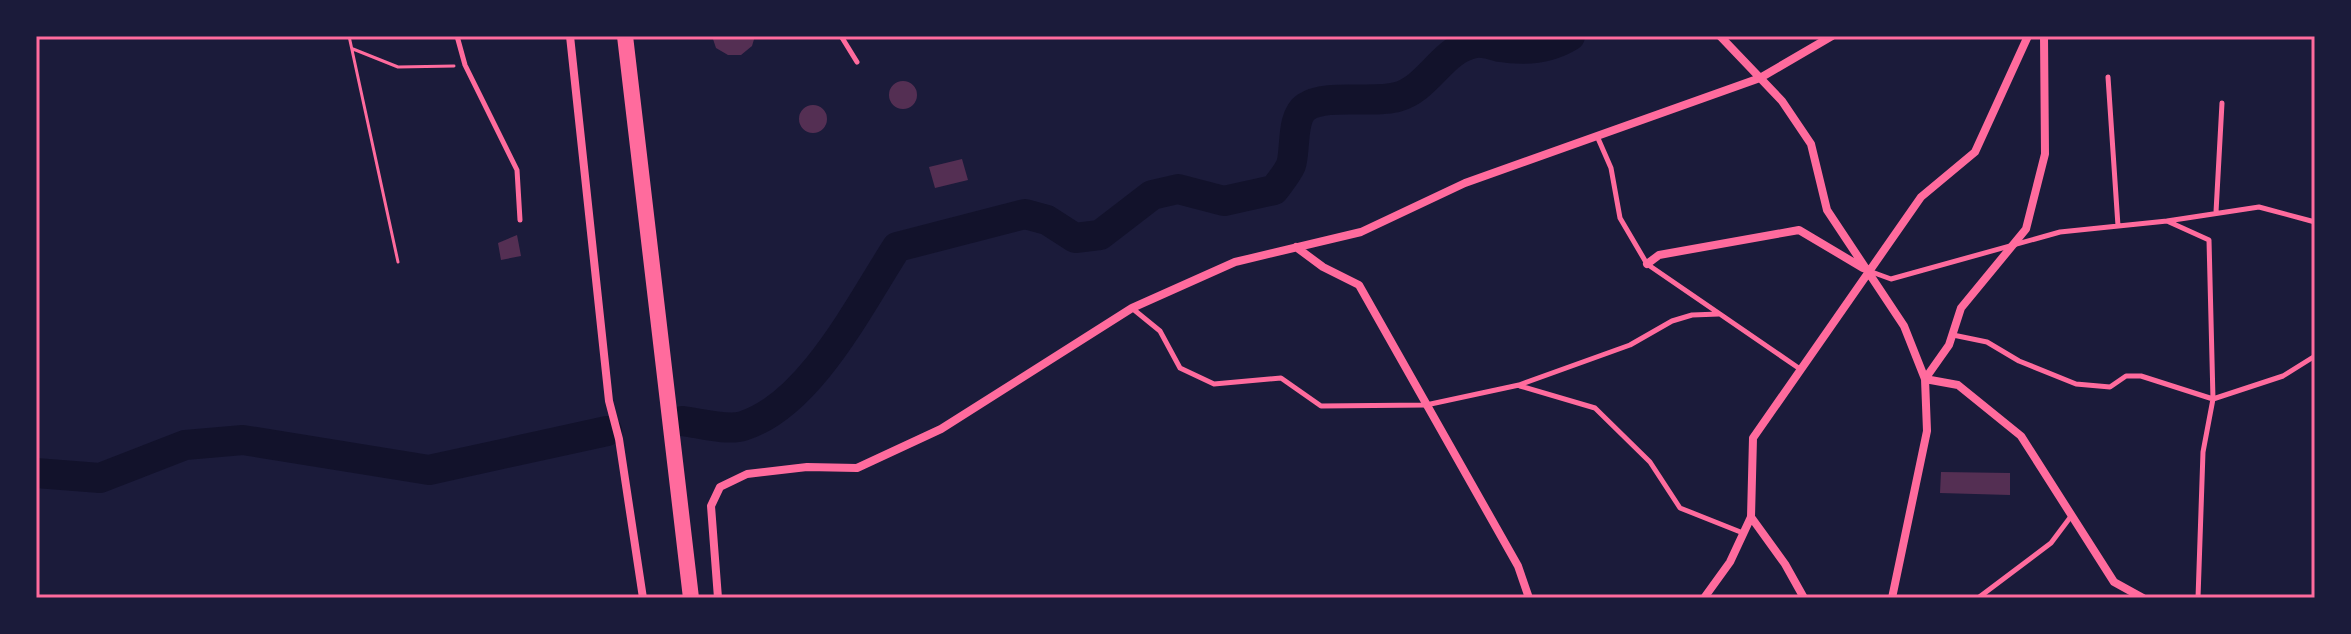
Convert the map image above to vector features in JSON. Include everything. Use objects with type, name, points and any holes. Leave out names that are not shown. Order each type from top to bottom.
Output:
[{"type":"highway","points":[[625,36],[691,598]]},
{"type":"street","points":[[570,36],[609,401],[619,439],[643,598]]},
{"type":"street","points":[[1720,36],[1782,101],[1811,144],[1827,210],[1904,326],[1925,379],[1927,431],[1892,598]]},
{"type":"street","points":[[718,598],[711,506],[720,487],[747,474],[807,467],[857,468],[941,429],[1132,308],[1235,262],[1361,232],[1465,183],[1760,78],[1832,36]]},
{"type":"street","points":[[1704,598],[1730,562],[1751,517],[1753,438],[1867,270],[1921,197],[1975,152],[2028,36]]},
{"type":"street","points":[[1925,379],[1953,335],[1961,308],[2026,229],[2045,154],[2044,36]]},
{"type":"street","points":[[1647,264],[1659,255],[1799,230],[1867,270]]},
{"type":"street","points":[[1296,247],[1323,267],[1359,285],[1518,566],[1529,598]]},
{"type":"street","points":[[1925,379],[1958,385],[2021,436],[2114,582],[2143,598]]},
{"type":"street","points":[[1751,517],[1804,598]]},
{"type":"lane","points":[[457,36],[465,65],[517,170],[520,220]]},
{"type":"lane","points":[[841,36],[857,62]]},
{"type":"lane","points":[[2108,77],[2118,226]]},
{"type":"lane","points":[[2216,212],[2222,103]]},
{"type":"lane","points":[[1597,136],[1611,168],[1620,218],[1647,264],[1800,369]]},
{"type":"lane","points":[[1867,270],[1891,279],[2060,232],[2167,221],[2259,207],[2315,222]]},
{"type":"lane","points":[[2167,221],[2209,240],[2213,399],[2203,452],[2198,598]]},
{"type":"lane","points":[[1132,308],[1160,331],[1180,368],[1214,384],[1281,378],[1321,406],[1426,405],[1519,385],[1630,345],[1672,321],[1692,315],[1719,314]]},
{"type":"lane","points":[[1953,335],[1987,342],[2019,361],[2076,384],[2110,387],[2126,376],[2141,376],[2213,399],[2283,376],[2315,356]]},
{"type":"lane","points":[[1519,385],[1595,408],[1650,462],[1680,508],[1743,533]]},
{"type":"lane","points":[[1978,598],[2051,543],[2072,515]]},
{"type":"path","points":[[349,36],[398,262]]},
{"type":"path","points":[[352,49],[398,67],[465,65]]},
{"type":"building","points":[[712,36],[755,36],[752,46],[741,55],[728,55],[716,48]]},
{"type":"building","points":[[903,81],[913,85],[917,95],[913,105],[903,109],[893,105],[889,95],[893,85]]},
{"type":"building","points":[[813,105],[823,109],[827,119],[823,129],[813,133],[803,129],[799,119],[803,109]]},
{"type":"building","points":[[962,159],[968,180],[935,188],[929,167]]},
{"type":"building","points":[[517,235],[521,256],[501,260],[498,243]]},
{"type":"building","points":[[1941,472],[2010,473],[2010,495],[1940,493]]},
{"type":"waterway","points":[[682,421],[721,427],[743,426],[767,415],[790,397],[831,350],[897,247],[1025,214],[1047,220],[1075,238],[1100,235],[1152,195],[1178,189],[1224,201],[1274,190],[1291,165],[1298,118],[1306,107],[1325,101],[1397,97],[1418,85],[1464,46],[1485,43],[1528,49],[1554,44],[1570,36]]},
{"type":"waterway","points":[[36,473],[100,478],[185,445],[243,440],[429,470],[607,431]]}]
